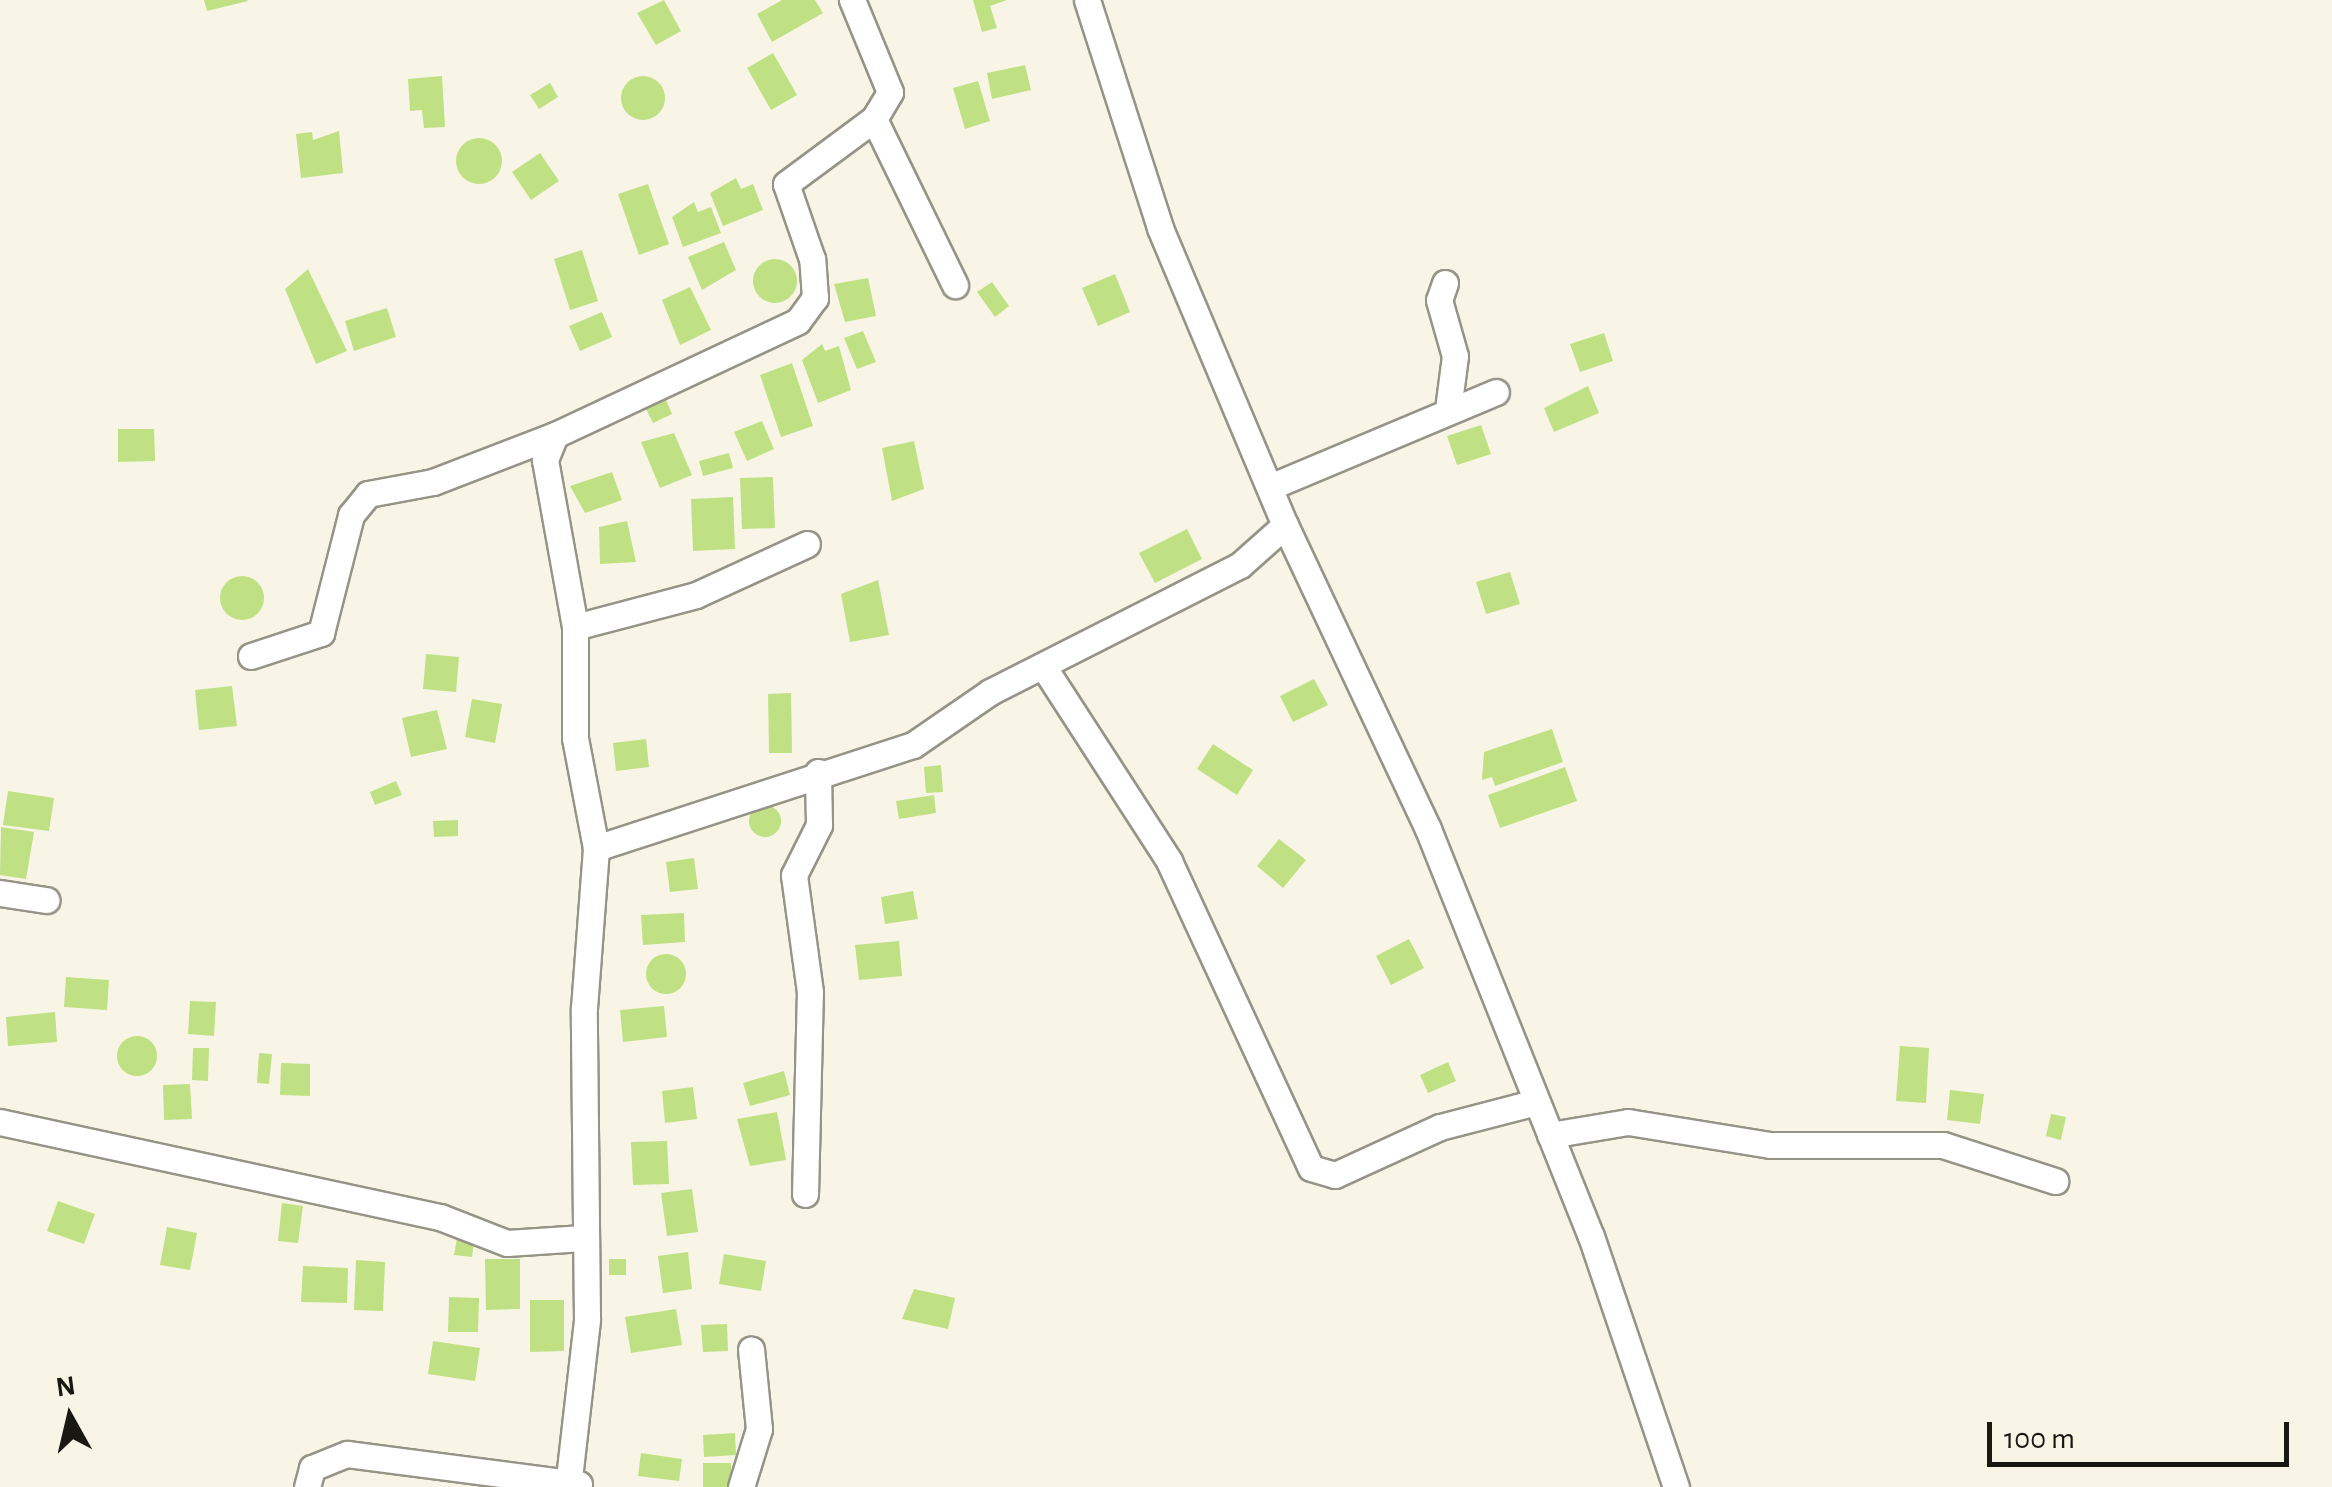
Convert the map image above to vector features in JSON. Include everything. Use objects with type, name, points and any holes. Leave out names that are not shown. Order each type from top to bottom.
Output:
[{"type":"street","points":[[251,656],[322,633],[350,516],[368,494],[433,482],[555,435],[798,321],[815,298],[812,259],[786,184],[874,119],[890,92],[852,0]]},
{"type":"street","points":[[1087,0],[1160,228],[1285,525],[1428,829],[1550,1135],[1676,1487]]},
{"type":"street","points":[[874,119],[955,285]]},
{"type":"street","points":[[1445,283],[1440,300],[1456,356],[1448,409]]},
{"type":"street","points":[[1270,487],[1496,392]]},
{"type":"street","points":[[307,1487],[312,1468],[346,1454],[573,1483],[586,1318],[583,1238],[596,848],[575,738],[575,627],[545,460],[555,435]]},
{"type":"street","points":[[596,848],[818,772],[913,745],[990,692],[1045,669],[1240,564],[1285,525]]},
{"type":"street","points":[[575,627],[696,594],[807,544]]},
{"type":"street","points":[[1045,669],[1169,862],[1310,1168],[1335,1175],[1440,1128],[1536,1102]]},
{"type":"street","points":[[804,1194],[810,992],[794,875],[818,825],[818,772]]},
{"type":"street","points":[[0,893],[46,900]]},
{"type":"street","points":[[0,1122],[440,1217],[507,1243],[583,1238]]},
{"type":"street","points":[[1550,1135],[1628,1122],[1770,1146],[1944,1145],[2055,1181]]},
{"type":"street","points":[[741,1487],[759,1429],[750,1349]]},
{"type":"building","points":[[204,0],[247,0],[248,1],[207,11]]},
{"type":"building","points":[[664,0],[681,31],[656,45],[637,13]]},
{"type":"building","points":[[782,0],[815,0],[823,13],[772,42],[757,14]]},
{"type":"building","points":[[973,0],[1007,0],[990,6],[997,28],[982,32]]},
{"type":"building","points":[[773,53],[797,95],[771,110],[747,68]]},
{"type":"building","points":[[1025,65],[1031,90],[992,99],[987,73]]},
{"type":"building","points":[[442,76],[445,127],[424,128],[422,110],[410,111],[408,79]]},
{"type":"building","points":[[643,76],[658,83],[665,98],[658,113],[643,120],[628,113],[621,98],[628,83]]},
{"type":"building","points":[[978,81],[990,121],[965,129],[953,88]]},
{"type":"building","points":[[550,83],[558,97],[539,109],[530,95]]},
{"type":"building","points":[[339,131],[343,173],[301,178],[296,134],[312,132],[313,140]]},
{"type":"building","points":[[479,138],[495,145],[502,161],[495,177],[479,184],[463,177],[456,161],[463,145]]},
{"type":"building","points":[[540,153],[559,181],[531,200],[512,172]]},
{"type":"building","points":[[736,178],[741,189],[753,184],[763,210],[723,226],[710,193]]},
{"type":"building","points":[[648,184],[669,244],[639,255],[618,194]]},
{"type":"building","points":[[694,202],[698,212],[711,207],[721,233],[683,247],[672,217]]},
{"type":"building","points":[[724,242],[736,270],[702,290],[688,257]]},
{"type":"building","points":[[582,250],[598,301],[570,310],[554,259]]},
{"type":"building","points":[[775,259],[790,266],[797,281],[790,296],[775,303],[760,296],[753,281],[760,266]]},
{"type":"building","points":[[308,269],[347,351],[316,364],[285,289]]},
{"type":"building","points":[[1115,274],[1130,312],[1098,326],[1082,288]]},
{"type":"building","points":[[868,278],[876,316],[845,322],[834,284]]},
{"type":"building","points":[[992,282],[1009,306],[995,317],[977,292]]},
{"type":"building","points":[[690,287],[711,330],[680,345],[662,300]]},
{"type":"building","points":[[387,308],[396,337],[354,351],[345,321]]},
{"type":"building","points":[[602,312],[612,337],[580,351],[569,326]]},
{"type":"building","points":[[863,331],[876,362],[857,369],[844,338]]},
{"type":"building","points":[[1604,333],[1613,361],[1580,372],[1570,344]]},
{"type":"building","points":[[822,344],[825,351],[839,346],[851,390],[818,403],[802,360]]},
{"type":"building","points":[[792,363],[813,426],[781,437],[760,375]]},
{"type":"building","points":[[1588,386],[1599,413],[1554,432],[1544,408]]},
{"type":"building","points":[[666,400],[672,414],[653,423],[646,409]]},
{"type":"building","points":[[762,421],[774,449],[747,461],[734,432]]},
{"type":"building","points":[[1481,425],[1491,454],[1457,465],[1447,436]]},
{"type":"building","points":[[118,429],[154,429],[155,461],[118,462]]},
{"type":"building","points":[[674,433],[692,475],[660,488],[641,442]]},
{"type":"building","points":[[914,441],[924,489],[892,501],[882,448]]},
{"type":"building","points":[[729,453],[733,468],[703,476],[699,461]]},
{"type":"building","points":[[612,472],[622,500],[585,513],[570,486]]},
{"type":"building","points":[[773,477],[775,528],[742,529],[740,478]]},
{"type":"building","points":[[733,497],[735,549],[693,551],[691,499]]},
{"type":"building","points":[[627,521],[636,562],[600,564],[599,527]]},
{"type":"building","points":[[1187,529],[1202,559],[1155,583],[1139,553]]},
{"type":"building","points":[[1510,572],[1520,604],[1486,614],[1476,582]]},
{"type":"building","points":[[242,576],[258,582],[264,598],[258,614],[242,620],[226,614],[220,598],[226,582]]},
{"type":"building","points":[[878,580],[889,635],[850,642],[841,594]]},
{"type":"building","points":[[426,654],[459,657],[456,692],[423,689]]},
{"type":"building","points":[[1314,679],[1328,705],[1293,722],[1280,696]]},
{"type":"building","points":[[232,686],[237,726],[199,730],[195,690]]},
{"type":"building","points":[[791,693],[792,753],[769,753],[768,694]]},
{"type":"building","points":[[472,699],[502,704],[495,743],[465,737]]},
{"type":"building","points":[[437,710],[447,749],[411,757],[402,718]]},
{"type":"building","points":[[1552,729],[1563,762],[1495,786],[1492,777],[1482,780],[1484,752]]},
{"type":"building","points":[[646,739],[649,767],[616,771],[613,743]]},
{"type":"building","points":[[1213,744],[1253,770],[1237,795],[1197,769]]},
{"type":"building","points":[[941,765],[943,792],[926,793],[924,767]]},
{"type":"building","points":[[1565,767],[1577,801],[1500,828],[1488,795]]},
{"type":"building","points":[[396,781],[402,795],[375,805],[370,792]]},
{"type":"building","points":[[8,791],[54,798],[49,831],[3,825]]},
{"type":"building","points":[[934,795],[936,813],[899,819],[896,801]]},
{"type":"building","points":[[765,805],[776,810],[781,821],[776,832],[765,837],[754,832],[749,821],[754,810]]},
{"type":"building","points":[[458,820],[458,836],[434,837],[433,821]]},
{"type":"building","points":[[1,827],[34,832],[26,879],[0,875]]},
{"type":"building","points":[[1279,839],[1306,860],[1283,888],[1257,866]]},
{"type":"building","points":[[694,858],[698,889],[670,892],[666,862]]},
{"type":"building","points":[[913,891],[918,919],[885,924],[881,897]]},
{"type":"building","points":[[684,913],[685,942],[643,945],[641,915]]},
{"type":"building","points":[[1409,939],[1424,968],[1391,985],[1376,956]]},
{"type":"building","points":[[899,941],[902,976],[859,980],[855,945]]},
{"type":"building","points":[[666,954],[680,960],[686,974],[680,988],[666,994],[652,988],[646,974],[652,960]]},
{"type":"building","points":[[66,977],[109,980],[107,1010],[64,1007]]},
{"type":"building","points":[[190,1001],[216,1002],[214,1036],[188,1034]]},
{"type":"building","points":[[664,1006],[667,1037],[623,1042],[620,1010]]},
{"type":"building","points":[[55,1012],[57,1042],[8,1046],[6,1017]]},
{"type":"building","points":[[137,1036],[151,1042],[157,1056],[151,1070],[137,1076],[123,1070],[117,1056],[123,1042]]},
{"type":"building","points":[[1900,1046],[1929,1048],[1926,1103],[1896,1101]]},
{"type":"building","points":[[193,1048],[209,1048],[208,1081],[192,1080]]},
{"type":"building","points":[[259,1053],[272,1054],[269,1084],[257,1083]]},
{"type":"building","points":[[1448,1062],[1456,1081],[1428,1093],[1420,1075]]},
{"type":"building","points":[[281,1063],[310,1064],[310,1096],[280,1095]]},
{"type":"building","points":[[784,1071],[790,1095],[750,1106],[743,1083]]},
{"type":"building","points":[[190,1084],[192,1119],[164,1120],[163,1085]]},
{"type":"building","points":[[693,1087],[697,1119],[665,1123],[662,1091]]},
{"type":"building","points":[[1950,1090],[1984,1094],[1980,1124],[1947,1120]]},
{"type":"building","points":[[777,1112],[786,1160],[750,1166],[737,1119]]},
{"type":"building","points":[[2051,1114],[2066,1117],[2061,1140],[2046,1136]]},
{"type":"building","points":[[667,1141],[669,1184],[633,1185],[631,1142]]},
{"type":"building","points":[[692,1189],[698,1232],[667,1236],[661,1193]]},
{"type":"building","points":[[58,1201],[95,1214],[84,1244],[47,1231]]},
{"type":"building","points":[[282,1203],[303,1206],[298,1243],[278,1241]]},
{"type":"building","points":[[167,1227],[197,1233],[190,1270],[160,1265]]},
{"type":"building","points":[[457,1238],[474,1241],[472,1257],[454,1255]]},
{"type":"building","points":[[688,1252],[692,1289],[663,1293],[658,1256]]},
{"type":"building","points":[[724,1254],[766,1261],[761,1291],[719,1284]]},
{"type":"building","points":[[485,1259],[520,1259],[520,1309],[486,1310]]},
{"type":"building","points":[[609,1259],[626,1259],[626,1275],[609,1275]]},
{"type":"building","points":[[356,1260],[385,1262],[383,1311],[354,1310]]},
{"type":"building","points":[[303,1266],[348,1268],[347,1303],[301,1302]]},
{"type":"building","points":[[914,1289],[955,1298],[948,1329],[902,1319]]},
{"type":"building","points":[[449,1297],[479,1298],[478,1332],[448,1332]]},
{"type":"building","points":[[530,1300],[564,1300],[564,1351],[530,1352]]},
{"type":"building","points":[[676,1309],[682,1345],[631,1353],[625,1317]]},
{"type":"building","points":[[727,1324],[728,1351],[703,1352],[701,1325]]},
{"type":"building","points":[[433,1341],[480,1348],[475,1381],[428,1374]]},
{"type":"building","points":[[735,1433],[736,1455],[704,1457],[703,1435]]},
{"type":"building","points":[[641,1453],[682,1459],[679,1481],[638,1476]]},
{"type":"building","points":[[703,1463],[731,1463],[731,1487],[703,1487]]}]
